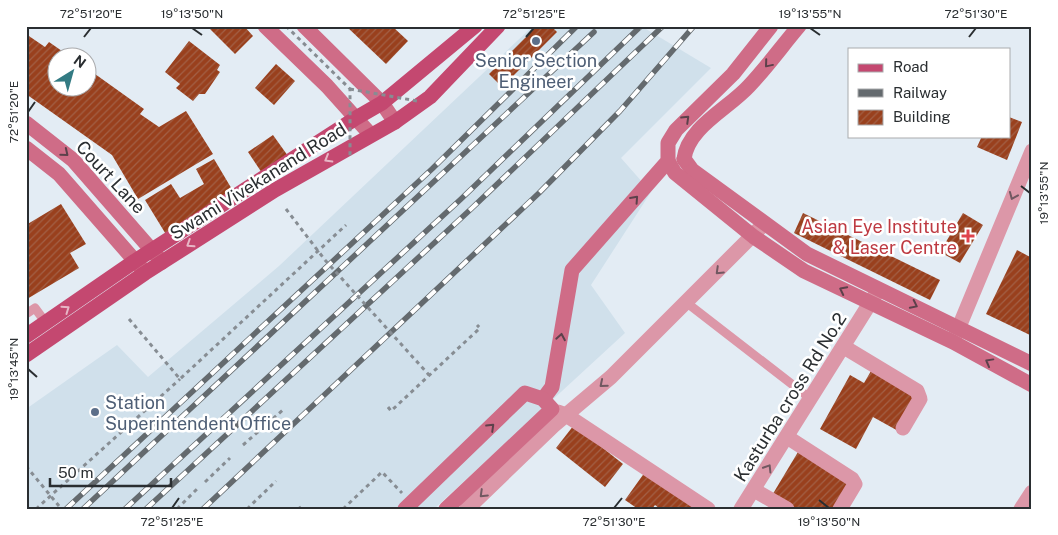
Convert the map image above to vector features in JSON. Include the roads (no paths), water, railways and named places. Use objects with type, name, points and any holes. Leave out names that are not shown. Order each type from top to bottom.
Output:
[{"type":"main road","points":[[265,26],[327,86],[370,134]]},
{"type":"main road","points":[[304,26],[382,103],[395,122]]},
{"type":"main road","name":"Swami Vivekanand Road","points":[[26,336],[135,261],[382,103],[475,26]]},
{"type":"main road","name":"Swami Vivekanand Road","points":[[26,355],[162,262],[275,190],[370,134],[395,122],[430,97],[498,26]]},
{"type":"main road","points":[[771,26],[733,74],[676,130],[668,143],[668,162],[675,173],[754,236],[804,271],[953,342],[1032,385]]},
{"type":"main road","points":[[799,26],[748,87],[694,136],[685,147],[684,159],[692,170],[807,254],[1032,364]]},
{"type":"main road","points":[[733,74],[748,87]]},
{"type":"main road","name":"Court Lane","points":[[26,123],[73,160],[162,262]]},
{"type":"main road","name":"Court Lane","points":[[26,148],[59,174],[146,273]]},
{"type":"main road","points":[[446,509],[547,404],[552,387],[572,270],[668,162],[684,159]]},
{"type":"main road","points":[[409,506],[525,393],[547,404]]},
{"type":"street","points":[[953,342],[1032,151]]},
{"type":"street","points":[[467,509],[566,415],[611,377],[764,224]]},
{"type":"street","name":"Kasturba cross Rd No.2","points":[[741,509],[844,347],[879,288]]},
{"type":"street","points":[[844,347],[917,391],[920,399],[903,428]]},
{"type":"street","points":[[547,404],[708,509]]},
{"type":"street","points":[[787,437],[852,479],[855,484],[840,509]]},
{"type":"street","points":[[754,490],[787,509]]},
{"type":"street","points":[[1021,509],[1032,492]]},
{"type":"lane","points":[[686,302],[811,399]]},
{"type":"lane","points":[[26,314],[35,308],[46,323]]},
{"type":"railway","points":[[66,509],[432,169],[577,26]]},
{"type":"railway","points":[[125,509],[461,199],[641,26]]},
{"type":"railway","points":[[146,509],[471,209],[663,26]]},
{"type":"railway","points":[[203,509],[539,193],[620,111],[694,26]]},
{"type":"railway","points":[[83,509],[594,32]]},
{"type":"place","name":"Senior Section Engineer","points":[[536,41]]},
{"type":"place","name":"Asian Eye Institute & Laser Centre","points":[[968,236]]},
{"type":"place","name":"Station Superintendent Office","points":[[95,412]]}]
